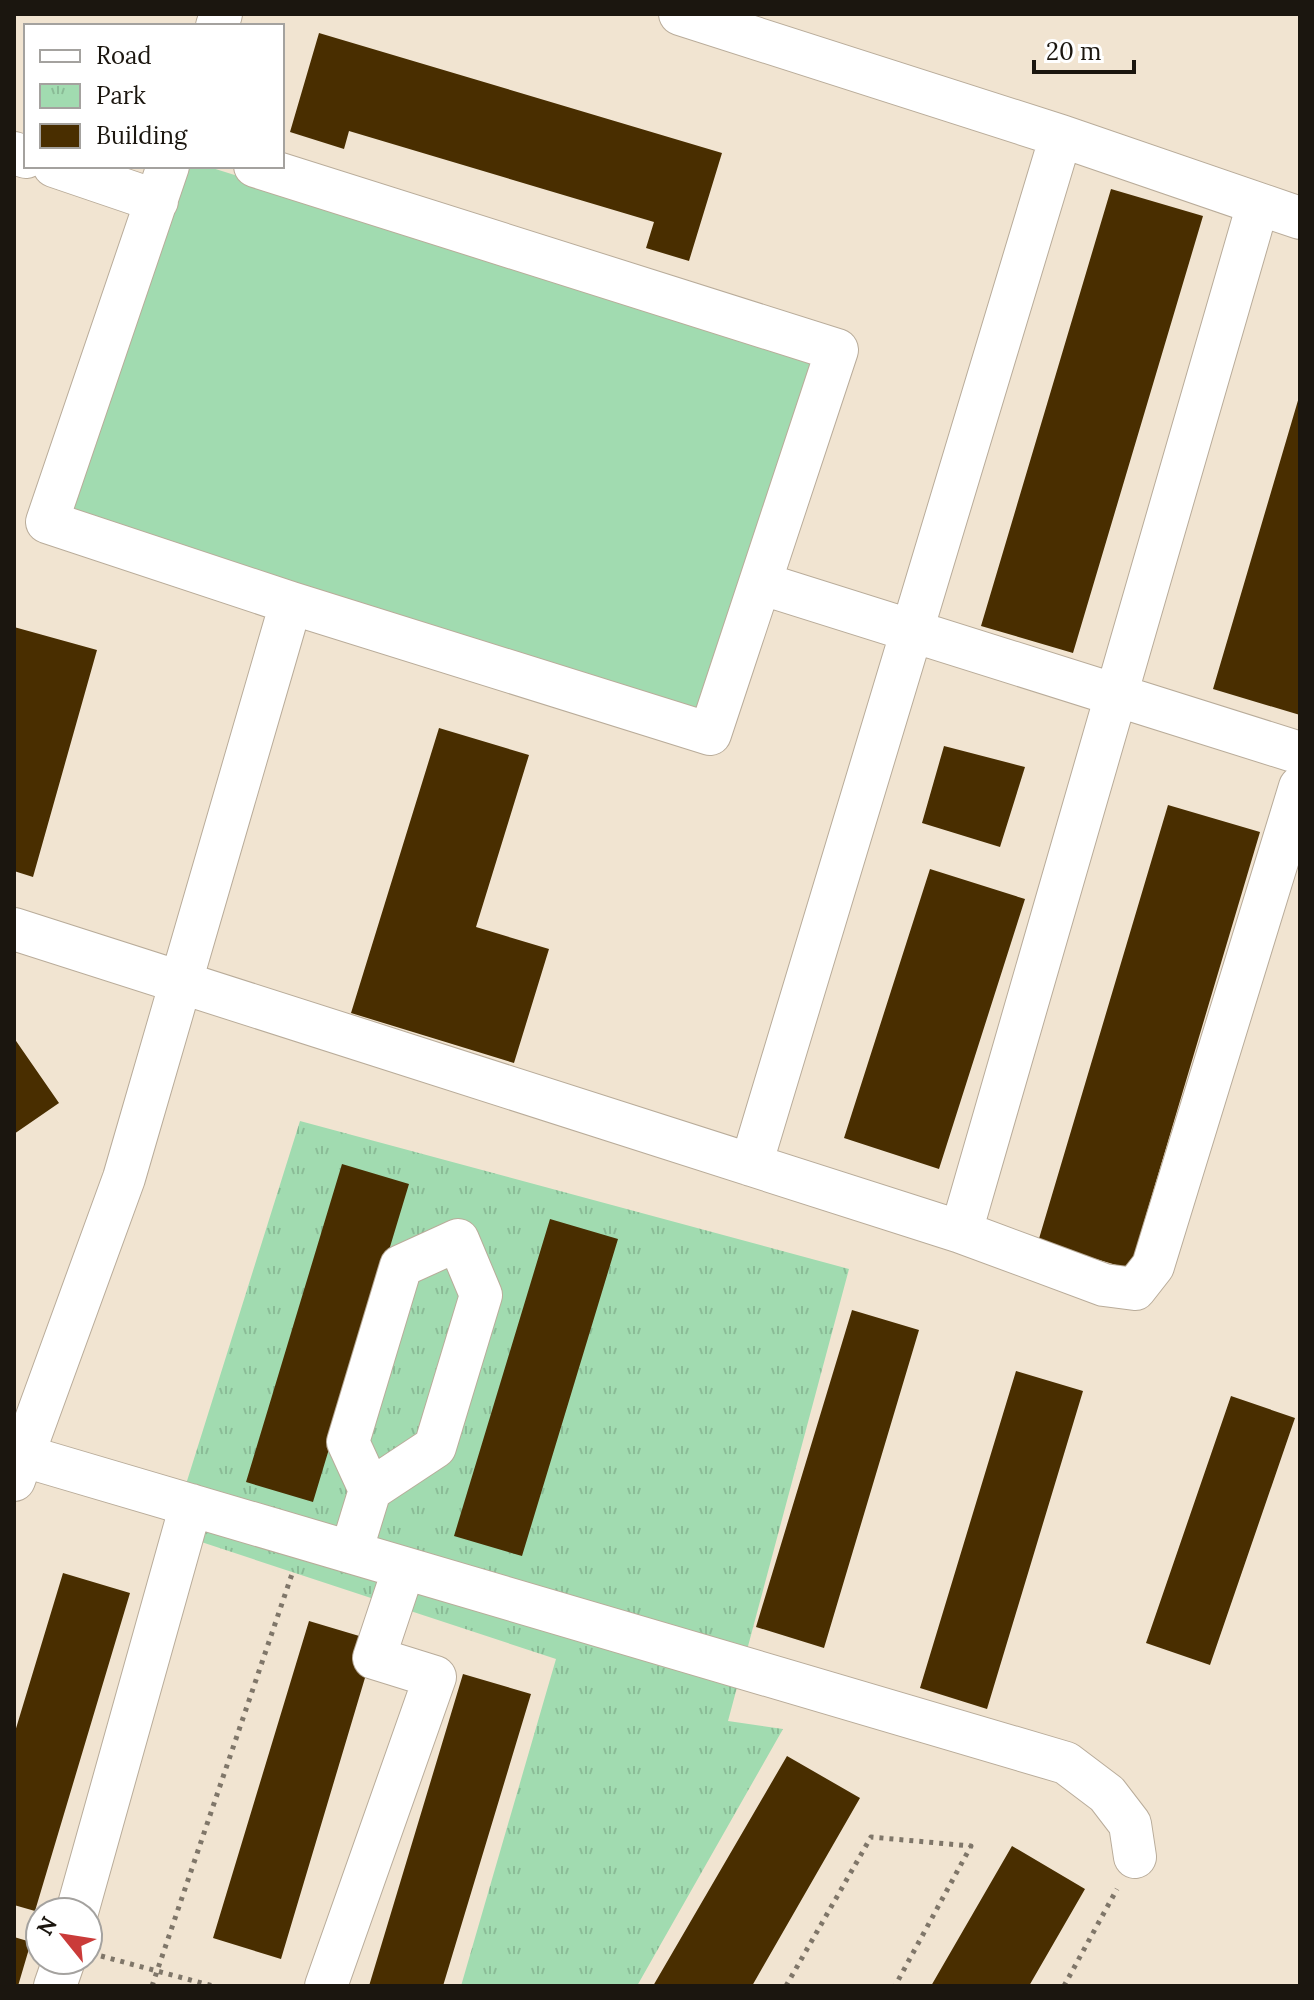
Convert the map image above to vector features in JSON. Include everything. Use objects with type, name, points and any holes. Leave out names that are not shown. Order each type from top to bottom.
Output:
[{"type":"lane","points":[[680,14],[1061,136],[1300,218]]},
{"type":"lane","points":[[751,1165],[1061,136]]},
{"type":"lane","points":[[66,168],[162,184],[30,517],[291,603],[710,734],[837,350],[261,168]]},
{"type":"lane","points":[[961,1232],[1258,204]]},
{"type":"lane","points":[[760,583],[1300,753]]},
{"type":"lane","points":[[291,603],[124,1178],[17,1463],[191,1505],[1066,1763],[1107,1794],[1130,1824],[1135,1857]]},
{"type":"lane","points":[[14,929],[961,1232],[1104,1285],[1135,1289],[1153,1266],[1300,787]]},
{"type":"lane","points":[[351,1552],[370,1490],[435,1447],[481,1295],[458,1240],[401,1266],[348,1442],[370,1490]]},
{"type":"lane","points":[[81,1896],[191,1505]]},
{"type":"lane","points":[[326,1986],[435,1677],[374,1658],[404,1568]]},
{"type":"path","points":[[152,1986],[304,1539]]},
{"type":"path","points":[[786,1986],[871,1837],[971,1846],[895,1986]]},
{"type":"path","points":[[1064,1986],[1135,1857]]},
{"type":"path","points":[[104,1957],[213,1986]]},
{"type":"green space","points":[[185,168],[212,168],[817,359],[700,721],[68,515]]},
{"type":"green space","points":[[300,1121],[849,1269],[728,1721],[783,1729],[637,1986],[461,1986],[556,1659],[171,1532]]},
{"type":"building","points":[[319,33],[722,153],[689,261],[646,248],[654,222],[349,131],[344,149],[290,132]]},
{"type":"building","points":[[1111,189],[1203,216],[1073,653],[981,626]]},
{"type":"building","points":[[1300,398],[1300,715],[1213,689]]},
{"type":"building","points":[[14,627],[97,650],[33,877],[14,871]]},
{"type":"building","points":[[439,728],[529,755],[476,927],[549,949],[514,1063],[351,1013]]},
{"type":"building","points":[[944,746],[1025,767],[1000,847],[922,823]]},
{"type":"building","points":[[1168,805],[1260,832],[1130,1269],[1038,1242]]},
{"type":"building","points":[[930,869],[1025,899],[939,1169],[844,1138]]},
{"type":"building","points":[[14,1038],[59,1103],[14,1134]]},
{"type":"building","points":[[342,1164],[409,1184],[313,1502],[246,1482]]},
{"type":"building","points":[[550,1219],[618,1239],[522,1556],[454,1536]]},
{"type":"building","points":[[852,1310],[919,1330],[824,1648],[756,1627]]},
{"type":"building","points":[[1016,1371],[1083,1391],[987,1709],[920,1688]]},
{"type":"building","points":[[1231,1396],[1295,1418],[1210,1665],[1146,1643]]},
{"type":"building","points":[[63,1573],[130,1593],[39,1896],[24,1896],[24,1908],[14,1905],[14,1735]]},
{"type":"building","points":[[309,1621],[376,1641],[281,1959],[213,1938]]},
{"type":"building","points":[[463,1674],[531,1694],[443,1986],[369,1986]]},
{"type":"building","points":[[787,1756],[860,1798],[752,1986],[653,1986]]},
{"type":"building","points":[[1012,1846],[1085,1889],[1029,1986],[931,1986]]},
{"type":"building","points":[[14,1937],[24,1940],[24,1966],[18,1986],[14,1986]]}]
